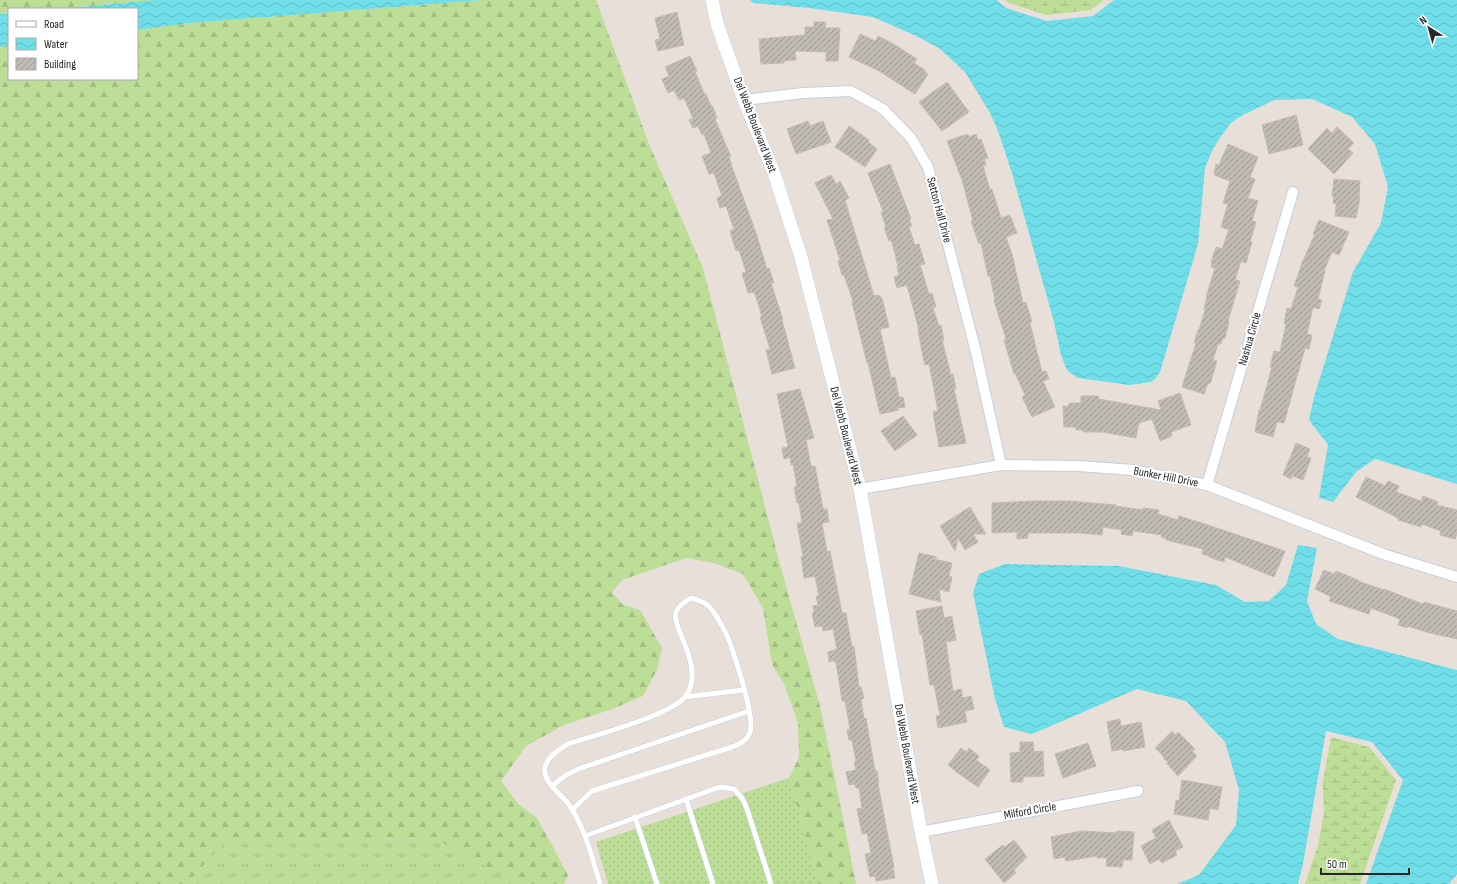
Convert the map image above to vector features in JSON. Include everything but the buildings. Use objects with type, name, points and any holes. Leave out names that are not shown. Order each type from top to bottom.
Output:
[{"type":"street","name":"Del Webb Boulevard West","points":[[712,0],[717,24],[744,100],[774,173],[801,257],[860,489],[921,832],[932,884]]},
{"type":"street","name":"Setton Hall Drive","points":[[744,100],[803,93],[850,91],[883,109],[911,138],[928,167],[976,352],[1001,465]]},
{"type":"street","name":"Nashua Circle","points":[[1207,485],[1293,192]]},
{"type":"street","name":"Bunker Hill Drive","points":[[860,489],[1001,465],[1079,466],[1134,470],[1207,485],[1386,555],[1457,577]]},
{"type":"street","name":"Milford Circle","points":[[921,832],[1138,791]]},
{"type":"lane","points":[[572,810],[592,791],[732,747],[748,737],[751,730],[749,711],[729,641],[713,611],[706,604],[692,598],[681,605],[675,614],[675,619],[693,671],[692,685],[685,697],[675,706],[658,714],[568,744],[556,752],[548,761],[545,768],[546,778],[569,804],[572,810],[585,836],[600,884]]},
{"type":"lane","points":[[685,697],[743,690]]},
{"type":"lane","points":[[552,786],[566,775],[581,768],[749,711]]},
{"type":"lane","points":[[585,836],[722,787],[730,788],[738,792],[747,809],[771,884]]},
{"type":"lane","points":[[686,799],[713,884]]},
{"type":"lane","points":[[635,817],[657,884]]},
{"type":"green space","points":[[0,0],[154,0],[69,8],[8,8],[8,14],[0,14]]},
{"type":"green space","points":[[482,0],[596,0],[649,144],[703,268],[782,572],[820,706],[856,884],[818,884],[789,778],[799,757],[798,723],[785,686],[772,664],[763,608],[743,574],[714,563],[686,558],[622,580],[612,592],[623,605],[640,610],[662,648],[657,670],[643,696],[615,708],[564,725],[526,746],[501,781],[518,804],[537,818],[568,875],[564,884],[521,884],[433,838],[226,841],[186,884],[0,884],[0,47],[8,45],[8,80],[138,80],[138,30],[190,23]]},
{"type":"green space","points":[[1005,0],[1104,0],[1091,10],[1047,15],[1008,3]]},
{"type":"green space","points":[[1331,737],[1369,747],[1396,780],[1360,884],[1305,884],[1318,845],[1324,813],[1322,786]]},
{"type":"green space","points":[[789,778],[818,884],[608,884],[596,842]]},
{"type":"green space","points":[[433,838],[521,884],[186,884],[226,841]]},
{"type":"water","points":[[154,0],[482,0],[190,23],[138,30],[138,8],[69,8]]},
{"type":"water","points":[[750,0],[997,0],[1006,8],[1047,21],[1093,16],[1114,0],[1457,0],[1457,484],[1375,459],[1356,472],[1333,502],[1319,498],[1328,445],[1309,420],[1314,397],[1353,272],[1381,223],[1388,187],[1375,144],[1352,117],[1312,99],[1274,100],[1241,116],[1231,123],[1219,139],[1205,168],[1198,244],[1160,372],[1151,382],[1129,385],[1078,378],[1066,368],[1061,355],[1054,322],[1012,173],[997,128],[990,113],[965,72],[939,48],[873,17],[809,8],[753,3]]},
{"type":"water","points":[[0,14],[8,14],[8,45],[0,47]]},
{"type":"water","points":[[1298,545],[1317,548],[1307,601],[1316,624],[1338,639],[1457,670],[1457,874],[1449,884],[1366,884],[1403,780],[1372,742],[1326,731],[1303,864],[1298,884],[1177,884],[1199,875],[1236,825],[1239,790],[1225,742],[1186,701],[1137,689],[1032,734],[1004,727],[995,699],[973,593],[979,574],[1005,564],[1119,566],[1216,585],[1245,602],[1269,601],[1286,585]]}]
